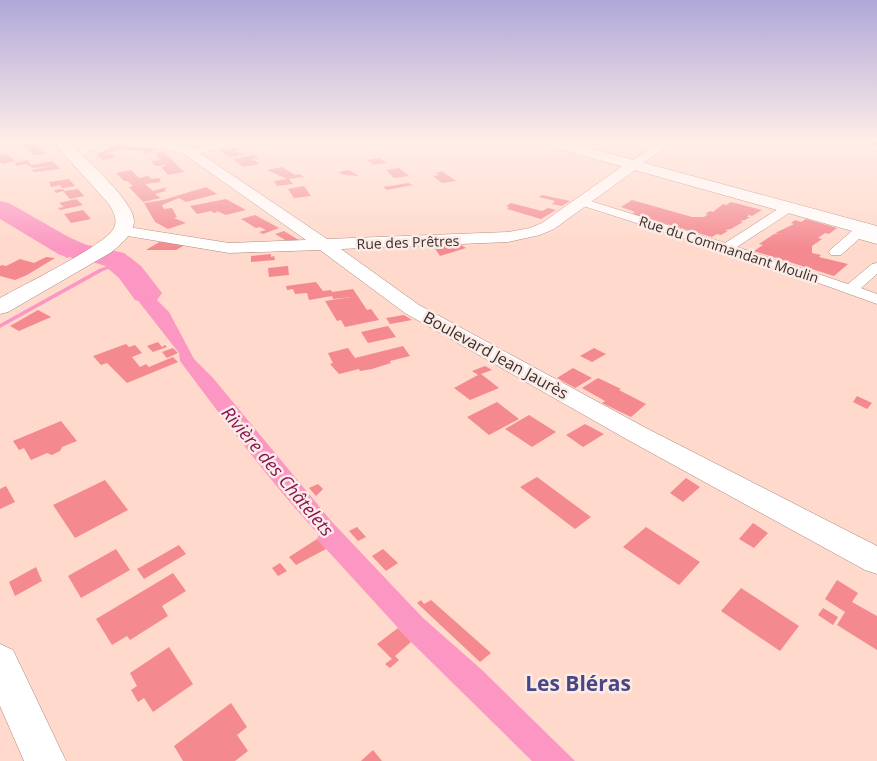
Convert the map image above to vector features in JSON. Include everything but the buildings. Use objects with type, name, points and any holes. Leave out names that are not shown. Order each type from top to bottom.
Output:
[{"type":"main road","points":[[0,306],[103,249],[122,231],[125,219],[119,205],[93,178]]},
{"type":"main road","points":[[678,178],[877,232]]},
{"type":"street","name":"Boulevard Jean Jaurès","points":[[227,178],[325,245],[412,309],[637,434],[877,560]]},
{"type":"street","name":"Rue des Prêtres","points":[[122,231],[229,248],[496,238],[527,234],[548,226],[615,178]]},
{"type":"street","name":"Rue du Commandant Moulin","points":[[581,202],[822,278],[877,299]]},
{"type":"street","points":[[726,248],[788,208]]},
{"type":"street","points":[[836,252],[857,234],[877,240]]},
{"type":"street","points":[[850,290],[877,267]]},
{"type":"street","points":[[0,662],[45,761]]},
{"type":"water","points":[[0,201],[34,222],[89,246],[67,258],[0,215]]},
{"type":"water","points":[[117,253],[131,258],[135,263],[154,297],[169,312],[194,359],[213,378],[332,522],[423,618],[482,670],[575,761],[532,761],[411,642],[317,539],[319,535],[265,472],[180,361],[179,353],[118,275],[106,266],[99,264]]},
{"type":"waterway","name":"Rivière des Châtelets","points":[[0,208],[70,249],[114,259],[130,272],[146,293]]},
{"type":"waterway","points":[[0,326],[113,265]]},
{"type":"district","name":"Les Bléras","points":[[578,683]]}]
